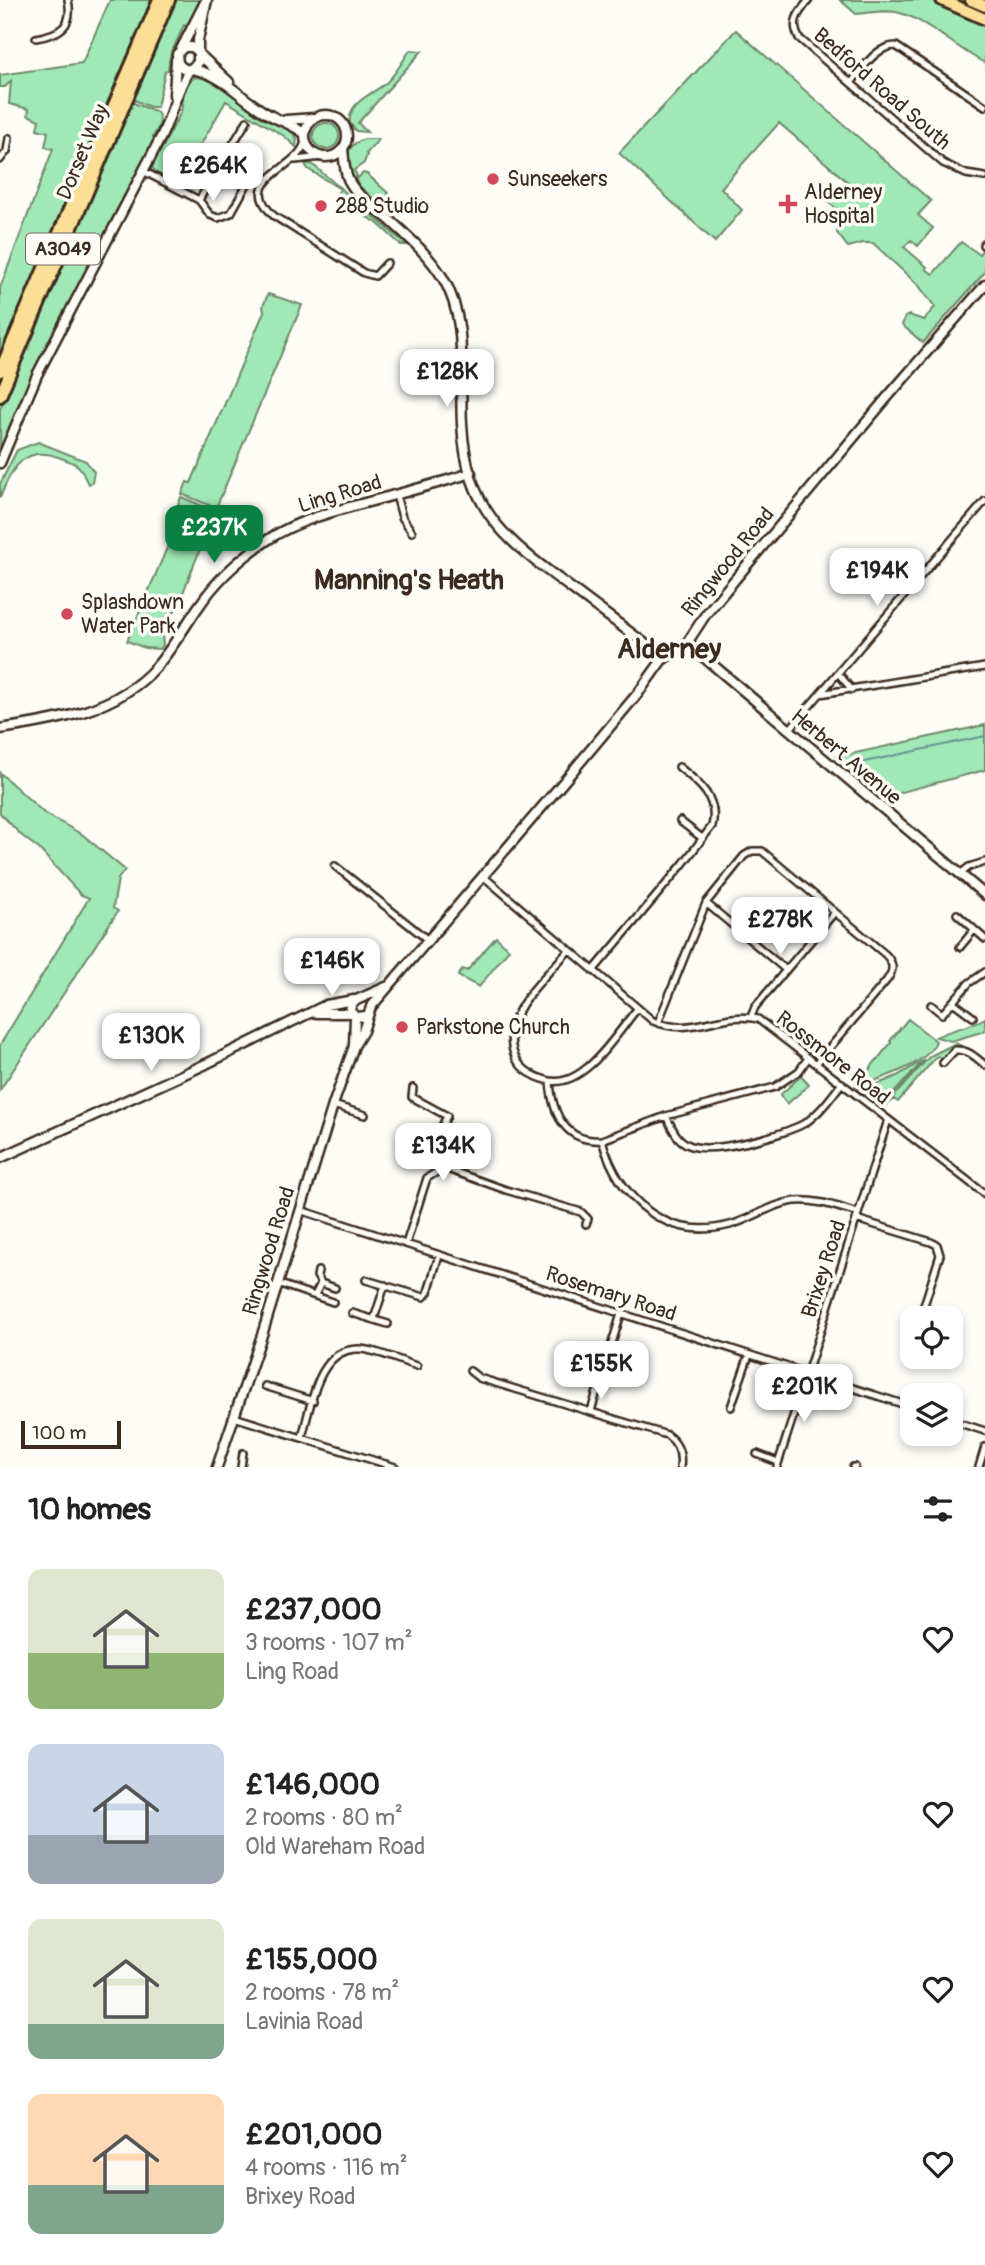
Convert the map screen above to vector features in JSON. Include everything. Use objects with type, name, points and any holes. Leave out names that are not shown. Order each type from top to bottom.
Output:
[{"type":"highway","name":"Dorset Way","points":[[0,371],[159,0]]},
{"type":"highway","name":"Dorset Way","points":[[0,396],[169,0]]},
{"type":"highway","points":[[942,0],[985,19]]},
{"type":"highway","points":[[971,0],[985,6]]},
{"type":"street","points":[[36,38],[52,35],[66,24],[70,8],[68,0]]},
{"type":"street","points":[[0,463],[37,375],[168,122],[174,98],[176,60],[183,41],[207,0]]},
{"type":"street","points":[[174,98],[190,69],[198,63],[207,0]]},
{"type":"street","name":"Bedford Road South","points":[[808,0],[796,17],[796,33],[943,163],[966,174],[985,177]]},
{"type":"street","points":[[851,83],[879,51],[895,46],[985,106]]},
{"type":"street","points":[[181,49],[192,47],[233,88],[265,113],[283,120],[305,138],[310,150],[335,160],[345,169],[355,190],[424,253],[451,295],[459,328],[462,425],[474,487],[491,519],[507,538],[662,660]]},
{"type":"street","points":[[176,60],[183,68],[233,88]]},
{"type":"street","points":[[283,120],[327,116],[342,123],[347,136],[344,148],[345,169]]},
{"type":"street","points":[[316,118],[308,126],[304,148],[271,175],[264,185],[262,195],[266,209],[364,273],[374,276],[387,263]]},
{"type":"street","points":[[199,200],[247,121]]},
{"type":"street","points":[[0,160],[8,147],[9,138]]},
{"type":"street","points":[[143,171],[199,200],[210,215],[218,218],[230,214],[256,168],[252,160],[233,145]]},
{"type":"street","points":[[8,147],[18,149]]},
{"type":"street","points":[[292,160],[335,155],[344,148]]},
{"type":"street","name":"Ringwood Road","points":[[217,1467],[262,1335],[333,1105],[369,1012],[388,986],[639,692],[662,660],[687,643],[715,604],[985,285]]},
{"type":"street","name":"Ling Road","points":[[0,729],[84,712],[107,703],[137,684],[155,668],[210,591],[229,570],[274,536],[307,520],[471,473]]},
{"type":"street","points":[[396,495],[402,517],[412,532]]},
{"type":"street","points":[[789,731],[985,501]]},
{"type":"street","name":"Herbert Avenue","points":[[687,643],[985,895]]},
{"type":"street","points":[[820,694],[985,667]]},
{"type":"street","points":[[838,674],[852,690]]},
{"type":"street","points":[[593,971],[684,864],[712,825],[714,820],[710,797],[702,785],[679,767]]},
{"type":"street","points":[[680,821],[702,838]]},
{"type":"street","points":[[658,1023],[706,903],[744,856],[759,850],[886,955],[893,968],[887,980],[816,1064]]},
{"type":"street","points":[[960,874],[969,867],[985,862]]},
{"type":"street","points":[[335,866],[428,940]]},
{"type":"street","name":"Rossmore Road","points":[[483,876],[637,1009],[658,1023],[684,1028],[737,1017],[758,1019],[985,1194]]},
{"type":"street","points":[[706,903],[786,970]]},
{"type":"street","points":[[751,1017],[755,1007],[835,912]]},
{"type":"street","points":[[957,914],[985,939]]},
{"type":"street","points":[[960,947],[974,930]]},
{"type":"street","points":[[569,950],[516,1014],[510,1031],[513,1049],[520,1065],[533,1075],[550,1081],[562,1082],[582,1073],[637,1009]]},
{"type":"street","points":[[931,1005],[942,1014],[970,983],[985,972]]},
{"type":"street","name":"Ringwood Road","points":[[0,1158],[326,1006],[357,999],[388,986]]},
{"type":"street","points":[[313,1014],[353,1015],[369,1012],[368,1002],[357,999]]},
{"type":"street","name":"Ringwood Road","points":[[354,1046],[351,1004],[357,999]]},
{"type":"street","points":[[953,1002],[973,1017]]},
{"type":"street","points":[[943,1063],[955,1049],[961,1049],[970,1052],[985,1065]]},
{"type":"street","points":[[550,1081],[552,1105],[567,1130],[581,1138],[602,1140],[666,1115],[775,1087],[799,1070],[808,1058]]},
{"type":"street","points":[[666,1115],[677,1137],[691,1146],[710,1148],[755,1140],[804,1123],[814,1116],[842,1083]]},
{"type":"street","points":[[413,1088],[412,1097],[447,1116],[435,1142],[434,1151],[440,1170]]},
{"type":"street","points":[[333,1105],[365,1115]]},
{"type":"street","name":"Brixey Road","points":[[777,1464],[888,1120]]},
{"type":"street","points":[[602,1140],[616,1177],[630,1196],[649,1212],[671,1222],[689,1227],[724,1226],[781,1204],[795,1201],[820,1203],[937,1245],[940,1255],[924,1306]]},
{"type":"street","points":[[407,1244],[428,1178],[447,1169],[581,1212],[588,1219],[586,1224]]},
{"type":"street","name":"Rosemary Road","points":[[300,1210],[900,1404]]},
{"type":"street","points":[[424,1297],[439,1255]]},
{"type":"street","points":[[318,1271],[317,1276],[321,1283],[335,1288]]},
{"type":"street","points":[[366,1280],[434,1301]]},
{"type":"street","points":[[277,1283],[332,1303]]},
{"type":"street","points":[[315,1296],[321,1283]]},
{"type":"street","points":[[374,1320],[384,1285]]},
{"type":"street","points":[[352,1313],[388,1324]]},
{"type":"street","points":[[591,1411],[621,1314]]},
{"type":"street","points":[[302,1437],[322,1371],[328,1363],[343,1353],[360,1349],[417,1366]]},
{"type":"street","points":[[731,1407],[749,1355]]},
{"type":"street","points":[[470,1371],[479,1378],[667,1435],[680,1451],[680,1467]]},
{"type":"street","points":[[265,1386],[313,1401]]},
{"type":"street","points":[[233,1417],[395,1467]]},
{"type":"street","points":[[963,1424],[985,1431]]},
{"type":"street","points":[[979,1467],[985,1447]]},
{"type":"street","points":[[241,1467],[243,1453]]},
{"type":"street","points":[[757,1454],[777,1464]]},
{"type":"green space","points":[[110,0],[151,0],[0,360],[0,288],[53,149],[45,147],[48,132],[37,129],[39,120],[28,115],[29,109],[9,104],[11,81],[5,87],[0,87],[0,75],[82,63]]},
{"type":"green space","points":[[174,0],[203,0],[186,26],[184,25],[170,56],[157,107],[150,107],[132,99]]},
{"type":"green space","points":[[840,0],[937,0],[985,20],[985,63],[932,28],[910,17],[889,11],[856,14]]},
{"type":"green space","points":[[736,30],[931,201],[918,215],[933,228],[918,246],[911,240],[904,247],[927,267],[926,269],[933,274],[961,242],[979,254],[985,247],[985,272],[923,343],[902,325],[905,317],[909,315],[924,320],[935,307],[919,286],[873,243],[848,247],[837,233],[839,211],[827,201],[832,186],[846,190],[850,184],[779,123],[721,188],[742,210],[715,242],[619,153]]},
{"type":"green space","points":[[410,50],[422,51],[358,123],[367,132],[356,131],[350,123],[350,115],[357,103],[388,81]]},
{"type":"green space","points":[[195,77],[214,82],[256,114],[290,131],[297,138],[296,147],[284,136],[226,101],[178,184],[156,173],[152,167],[181,112],[185,85]]},
{"type":"green space","points":[[131,102],[157,112],[160,122],[153,137],[156,139],[114,215],[57,336],[33,375],[0,450],[0,409]]},
{"type":"green space","points":[[326,123],[336,126],[339,136],[336,146],[326,149],[316,146],[313,136],[316,126]]},
{"type":"green space","points":[[365,139],[379,139],[366,154],[364,163],[354,170],[357,176],[354,179],[348,154],[353,145]]},
{"type":"green space","points":[[305,164],[312,164],[407,245],[401,245],[376,222],[365,216],[366,213],[336,196],[340,189],[308,169]]},
{"type":"green space","points":[[363,173],[388,193],[390,203],[404,207],[405,209],[400,212],[393,204],[389,210],[397,214],[394,217],[357,184],[355,181]]},
{"type":"green space","points":[[268,294],[302,305],[216,508],[182,494],[187,482],[191,483],[264,312],[263,306]]},
{"type":"green space","points":[[38,442],[86,461],[94,472],[92,482],[89,484],[74,463],[46,454],[36,454],[20,462],[8,478],[0,498],[0,484],[17,450]]},
{"type":"green space","points":[[181,497],[215,511],[177,608],[165,624],[163,645],[160,649],[145,648],[127,641],[182,513],[176,510]]},
{"type":"green space","points":[[985,725],[985,770],[883,797],[837,757]]},
{"type":"green space","points":[[0,773],[44,813],[83,835],[125,870],[118,879],[113,908],[118,911],[0,1090],[0,1045],[89,898],[81,895],[39,849],[0,813]]},
{"type":"green space","points":[[496,937],[509,949],[479,987],[458,976],[463,969],[467,971]]},
{"type":"green space","points":[[985,1018],[985,1031],[951,1041],[936,1037],[973,1024]]},
{"type":"green space","points":[[908,1019],[936,1041],[931,1049],[915,1063],[859,1089],[855,1086]]},
{"type":"green space","points":[[956,1043],[963,1047],[955,1048],[944,1060],[937,1056],[898,1102],[894,1099],[885,1106],[930,1056]]},
{"type":"green space","points":[[924,1060],[882,1106],[861,1091],[897,1076]]},
{"type":"green space","points":[[801,1076],[809,1085],[787,1104],[780,1095]]},
{"type":"waterway","points":[[846,766],[985,736]]},
{"type":"place","name":"Sunseekers","points":[[493,179]]},
{"type":"place","name":"Alderney Hospital","points":[[788,204]]},
{"type":"place","name":"288 Studio","points":[[321,206]]},
{"type":"place","name":"Splashdown Water Park","points":[[67,614]]},
{"type":"place","name":"Parkstone Church","points":[[402,1027]]},
{"type":"district","name":"Manning's Heath","points":[[409,580]]},
{"type":"district","name":"Alderney","points":[[669,649]]}]
